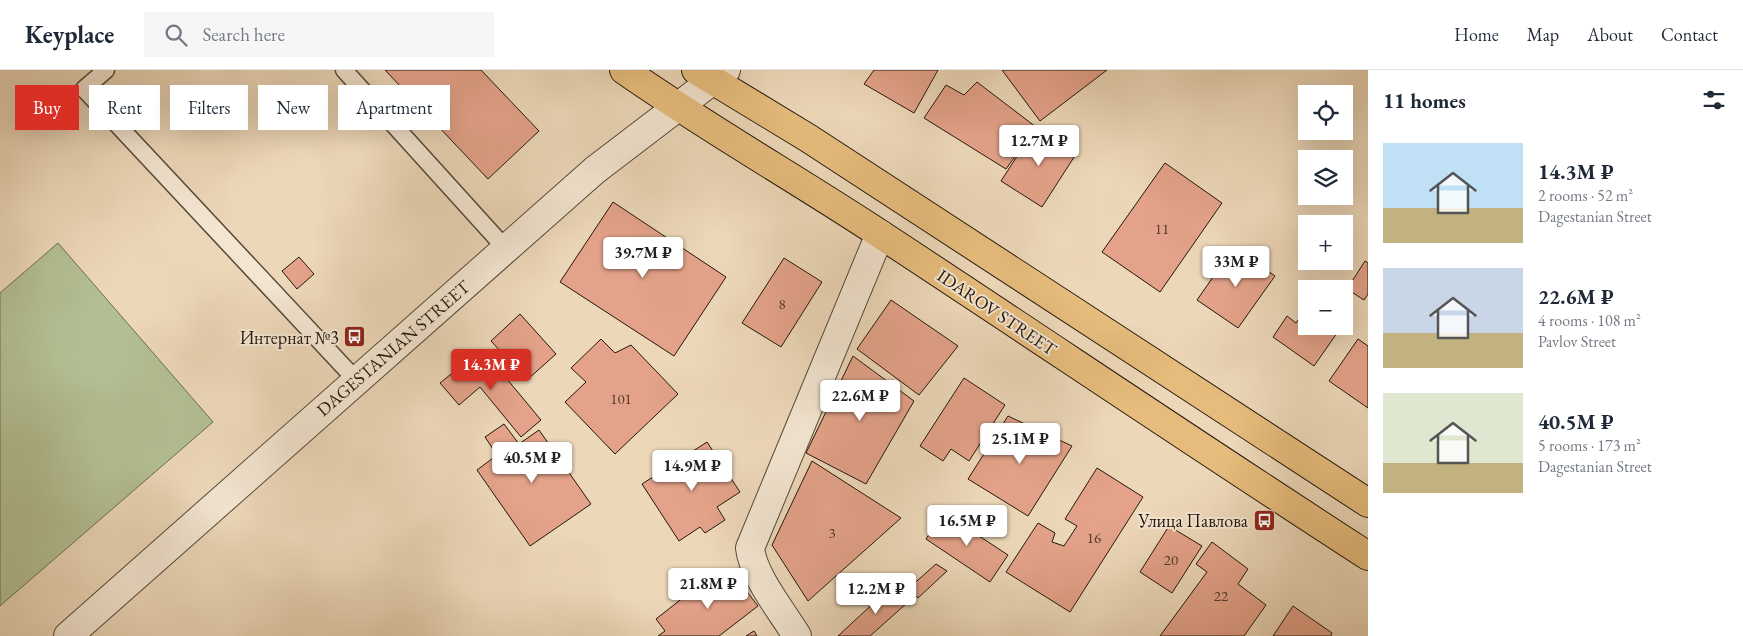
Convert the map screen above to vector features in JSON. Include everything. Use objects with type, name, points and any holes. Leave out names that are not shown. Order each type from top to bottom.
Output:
[{"type":"main road","name":"IDAROV STREET","points":[[624,70],[676,107],[766,160],[880,234],[1143,410],[1368,556]]},
{"type":"main road","points":[[712,74],[1368,503]]},
{"type":"street","name":"DAGESTANIAN STREET","points":[[68,636],[594,170],[676,107],[712,74]]},
{"type":"street","points":[[797,636],[758,573],[751,559],[750,548],[880,234]]},
{"type":"lane","points":[[106,70],[84,89],[357,381]]},
{"type":"lane","points":[[344,70],[506,249]]},
{"type":"green space","points":[[58,243],[213,422],[0,606],[0,293]]},
{"type":"building","points":[[385,70],[481,70],[539,131],[488,179],[442,130],[450,130],[450,85],[399,85]]},
{"type":"building","points":[[874,70],[938,70],[914,113],[864,84]]},
{"type":"building","points":[[1002,70],[1107,70],[1040,121]]},
{"type":"building","points":[[977,82],[1036,127],[1006,169],[924,118],[946,85],[964,95]]},
{"type":"building","points":[[1036,127],[1076,154],[1042,207],[1001,181]]},
{"type":"building","points":[[1165,163],[1222,203],[1160,292],[1102,252]]},
{"type":"building","points":[[613,202],[726,277],[674,356],[560,282]]},
{"type":"building","points":[[1234,247],[1275,276],[1238,328],[1197,300]]},
{"type":"building","points":[[299,257],[314,274],[297,289],[282,271]]},
{"type":"building","points":[[784,258],[822,282],[781,347],[742,323]]},
{"type":"building","points":[[1365,261],[1368,263],[1368,294],[1364,300],[1353,293],[1353,280]]},
{"type":"building","points":[[891,300],[958,346],[919,395],[857,349]]},
{"type":"building","points":[[520,314],[556,354],[527,380],[491,341]]},
{"type":"building","points":[[1287,316],[1296,323],[1298,320],[1298,335],[1336,335],[1314,366],[1273,337]]},
{"type":"building","points":[[601,339],[615,353],[631,345],[678,394],[615,454],[565,402],[586,382],[571,368]]},
{"type":"building","points":[[1358,339],[1368,346],[1368,408],[1329,381]]},
{"type":"building","points":[[482,349],[541,420],[521,437],[480,387],[459,405],[440,383]]},
{"type":"building","points":[[853,356],[914,401],[866,484],[806,453]]},
{"type":"building","points":[[964,378],[1005,405],[969,461],[951,449],[943,461],[920,446]]},
{"type":"building","points":[[1008,416],[1072,446],[1028,516],[968,479]]},
{"type":"building","points":[[504,424],[519,444],[539,430],[591,504],[530,546],[477,470],[497,455],[485,437]]},
{"type":"building","points":[[707,442],[740,492],[717,507],[725,520],[705,533],[700,527],[679,541],[642,484]]},
{"type":"building","points":[[812,461],[901,518],[808,601],[772,545]]},
{"type":"building","points":[[1097,468],[1143,497],[1070,612],[1006,572],[1038,523],[1055,533],[1052,542],[1064,546],[1077,526],[1065,519]]},
{"type":"building","points":[[944,513],[1008,555],[990,582],[926,539]]},
{"type":"building","points":[[1169,526],[1202,546],[1172,593],[1140,572]]},
{"type":"building","points":[[1212,542],[1248,569],[1238,584],[1266,605],[1244,636],[1160,636],[1207,572],[1196,564]]},
{"type":"building","points":[[936,564],[947,571],[918,598],[909,588]]},
{"type":"building","points":[[732,572],[758,606],[719,636],[658,636],[665,631],[656,619],[698,586],[704,593]]},
{"type":"building","points":[[892,586],[907,603],[870,636],[838,636]]},
{"type":"building","points":[[1293,606],[1332,633],[1331,636],[1273,636]]},
{"type":"building","points":[[754,631],[757,636],[746,636]]},
{"type":"place","name":"Интернат №3","points":[[355,337]]},
{"type":"place","name":"Улица Павлова","points":[[1264,520]]}]
